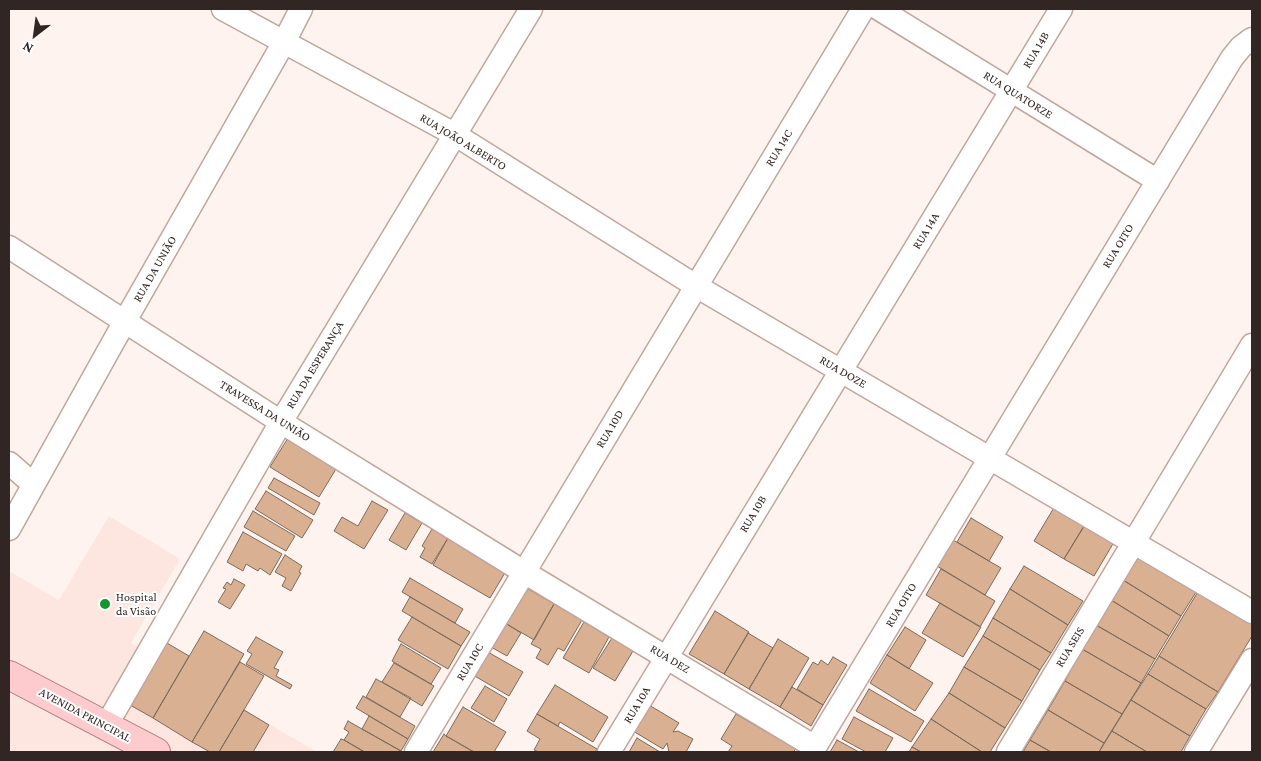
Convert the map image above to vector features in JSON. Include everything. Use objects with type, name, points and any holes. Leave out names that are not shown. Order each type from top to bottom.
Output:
[{"type":"main road","name":"AVENIDA PRINCIPAL","points":[[11,676],[156,752]]},
{"type":"main road","name":"AVENIDA PRINCIPAL","points":[[11,676],[113,752]]},
{"type":"street","name":"RUA JOÃO ALBERTO","points":[[223,9],[454,134],[696,286]]},
{"type":"street","name":"RUA DA UNIÃO","points":[[9,529],[301,9]]},
{"type":"street","name":"RUA DA ESPERANÇA","points":[[106,726],[281,422],[531,9]]},
{"type":"street","name":"RUA 14C","points":[[696,286],[863,9]]},
{"type":"street","name":"RUA QUATORZE","points":[[879,9],[1158,181]]},
{"type":"street","name":"RUA 14B","points":[[1011,91],[1061,9]]},
{"type":"street","name":"RUA OITO","points":[[814,750],[1232,58],[1241,47],[1252,39]]},
{"type":"street","name":"RUA 14A","points":[[840,371],[1011,91]]},
{"type":"street","name":"TRAVESSA DA UNIÃO","points":[[9,247],[281,422],[524,572]]},
{"type":"street","name":"RUA DOZE","points":[[696,286],[990,458]]},
{"type":"street","name":"RUA 10D","points":[[524,572],[696,286]]},
{"type":"street","name":"RUA SEIS","points":[[1008,752],[1252,344]]},
{"type":"street","name":"RUA 10B","points":[[666,657],[840,371]]},
{"type":"street","points":[[990,458],[1252,612]]},
{"type":"street","points":[[9,463],[33,484]]},
{"type":"street","name":"RUA DEZ","points":[[524,572],[666,657],[814,750]]},
{"type":"street","name":"RUA 10C","points":[[416,752],[524,572]]},
{"type":"street","name":"RUA 10A","points":[[609,752],[666,657]]},
{"type":"street","points":[[1196,752],[1252,660]]},
{"type":"shaded area","points":[[109,516],[180,559],[131,643],[317,752],[9,752],[9,571],[59,600]]},
{"type":"building","points":[[288,438],[336,469],[319,497],[270,467]]},
{"type":"building","points":[[274,478],[320,503],[314,515],[268,488]]},
{"type":"building","points":[[266,491],[313,520],[302,538],[255,509]]},
{"type":"building","points":[[372,501],[388,510],[364,549],[334,531],[342,517],[358,526]]},
{"type":"building","points":[[1058,501],[1088,519],[1064,559],[1034,541]]},
{"type":"building","points":[[253,511],[295,536],[286,551],[244,527]]},
{"type":"building","points":[[405,513],[422,523],[406,550],[389,540]]},
{"type":"building","points":[[971,518],[1003,537],[989,561],[957,542]]},
{"type":"building","points":[[1088,520],[1117,537],[1094,576],[1064,559]]},
{"type":"building","points":[[432,529],[448,538],[432,564],[420,557],[425,548],[422,546]]},
{"type":"building","points":[[243,532],[282,554],[270,575],[260,568],[258,571],[246,564],[243,571],[227,562]]},
{"type":"building","points":[[448,538],[506,571],[490,598],[433,565]]},
{"type":"building","points":[[953,540],[1001,568],[985,595],[937,566]]},
{"type":"building","points":[[1140,553],[1198,589],[1181,616],[1123,580]]},
{"type":"building","points":[[285,555],[302,566],[299,572],[301,573],[291,591],[282,586],[286,578],[275,572]]},
{"type":"building","points":[[1024,566],[1083,601],[1068,625],[1010,589]]},
{"type":"building","points":[[941,569],[995,601],[980,627],[926,595]]},
{"type":"building","points":[[410,578],[463,609],[455,623],[402,592]]},
{"type":"building","points":[[234,579],[245,585],[230,609],[218,602],[226,589],[223,588],[227,582],[231,585]]},
{"type":"building","points":[[1123,580],[1181,616],[1169,636],[1111,600]]},
{"type":"building","points":[[1202,585],[1252,616],[1252,636],[1218,692],[1159,656]]},
{"type":"building","points":[[525,587],[554,604],[534,640],[505,623]]},
{"type":"building","points":[[1010,589],[1068,625],[1051,653],[993,618]]},
{"type":"building","points":[[410,597],[470,632],[461,646],[402,611]]},
{"type":"building","points":[[1111,600],[1169,636],[1155,659],[1096,625]]},
{"type":"building","points":[[940,603],[981,627],[963,657],[922,633]]},
{"type":"building","points":[[554,604],[582,620],[564,651],[558,648],[548,665],[536,658],[541,649],[531,644]]},
{"type":"building","points":[[715,611],[749,632],[724,674],[689,654]]},
{"type":"building","points":[[412,617],[461,646],[448,669],[398,640]]},
{"type":"building","points":[[993,618],[1051,653],[1040,670],[983,636]]},
{"type":"building","points":[[584,622],[609,637],[589,673],[563,658]]},
{"type":"building","points":[[505,623],[521,633],[507,656],[491,647]]},
{"type":"building","points":[[1096,625],[1155,659],[1141,683],[1082,649]]},
{"type":"building","points":[[905,627],[926,640],[909,669],[887,655]]},
{"type":"building","points":[[204,631],[244,654],[192,742],[153,718]]},
{"type":"building","points":[[748,633],[773,648],[749,689],[724,674]]},
{"type":"building","points":[[983,636],[1040,670],[1022,701],[964,667]]},
{"type":"building","points":[[256,637],[283,652],[274,668],[279,670],[276,676],[292,685],[290,689],[246,664],[252,654],[247,651]]},
{"type":"building","points":[[612,638],[633,651],[615,681],[593,668]]},
{"type":"building","points":[[160,639],[189,656],[153,718],[123,701]]},
{"type":"building","points":[[778,639],[809,658],[780,707],[749,689]]},
{"type":"building","points":[[401,644],[441,668],[431,684],[392,661]]},
{"type":"building","points":[[1082,649],[1141,683],[1122,714],[1065,681]]},
{"type":"building","points":[[486,651],[523,672],[509,696],[473,675]]},
{"type":"building","points":[[887,655],[933,683],[915,711],[870,683]]},
{"type":"building","points":[[1159,656],[1218,692],[1206,709],[1148,674]]},
{"type":"building","points":[[833,657],[847,665],[823,705],[797,689],[813,662],[818,665],[821,660],[828,665]]},
{"type":"building","points":[[240,662],[264,676],[219,752],[210,752],[192,742]]},
{"type":"building","points":[[394,663],[434,686],[422,706],[382,682]]},
{"type":"building","points":[[964,667],[1022,701],[1005,728],[949,693]]},
{"type":"building","points":[[1148,674],[1206,709],[1190,736],[1131,700]]},
{"type":"building","points":[[376,679],[411,698],[400,717],[366,697]]},
{"type":"building","points":[[1065,681],[1122,714],[1104,743],[1048,710]]},
{"type":"building","points":[[555,685],[608,717],[593,742],[560,722],[558,726],[537,714]]},
{"type":"building","points":[[485,686],[507,699],[494,722],[471,708]]},
{"type":"building","points":[[792,687],[823,705],[811,726],[780,707]]},
{"type":"building","points":[[869,689],[924,721],[911,742],[856,711]]},
{"type":"building","points":[[949,693],[1005,728],[990,752],[982,752],[931,719]]},
{"type":"building","points":[[363,696],[415,726],[408,739],[356,708]]},
{"type":"building","points":[[1131,700],[1190,736],[1181,752],[1147,752],[1112,731]]},
{"type":"building","points":[[649,705],[679,723],[673,732],[678,731],[693,739],[686,752],[669,752],[667,743],[663,749],[633,731]]},
{"type":"building","points":[[463,707],[506,732],[494,752],[474,752],[446,736]]},
{"type":"building","points":[[244,710],[269,725],[253,752],[219,752]]},
{"type":"building","points":[[1048,710],[1104,743],[1099,752],[1051,752],[1030,740]]},
{"type":"building","points":[[537,714],[597,749],[595,752],[539,752],[534,750],[540,739],[527,731]]},
{"type":"building","points":[[736,714],[796,749],[793,752],[728,752],[732,746],[721,739]]},
{"type":"building","points":[[369,716],[408,739],[401,751],[362,729]]},
{"type":"building","points":[[854,717],[893,738],[885,752],[866,752],[842,739]]},
{"type":"building","points":[[931,719],[982,752],[921,752],[912,747]]},
{"type":"building","points":[[348,721],[401,751],[365,752],[344,740],[349,732],[344,729]]},
{"type":"building","points":[[1112,731],[1147,752],[1099,752]]},
{"type":"building","points":[[444,734],[446,736],[474,752],[433,752]]},
{"type":"building","points":[[637,738],[660,752],[629,752]]},
{"type":"building","points":[[341,739],[344,740],[364,752],[333,752]]},
{"type":"building","points":[[837,740],[859,752],[830,752]]},
{"type":"building","points":[[1030,740],[1051,752],[1023,752]]},
{"type":"building","points":[[912,747],[921,752],[909,752]]},
{"type":"place","name":"Hospital da Visão","points":[[105,604]]}]
